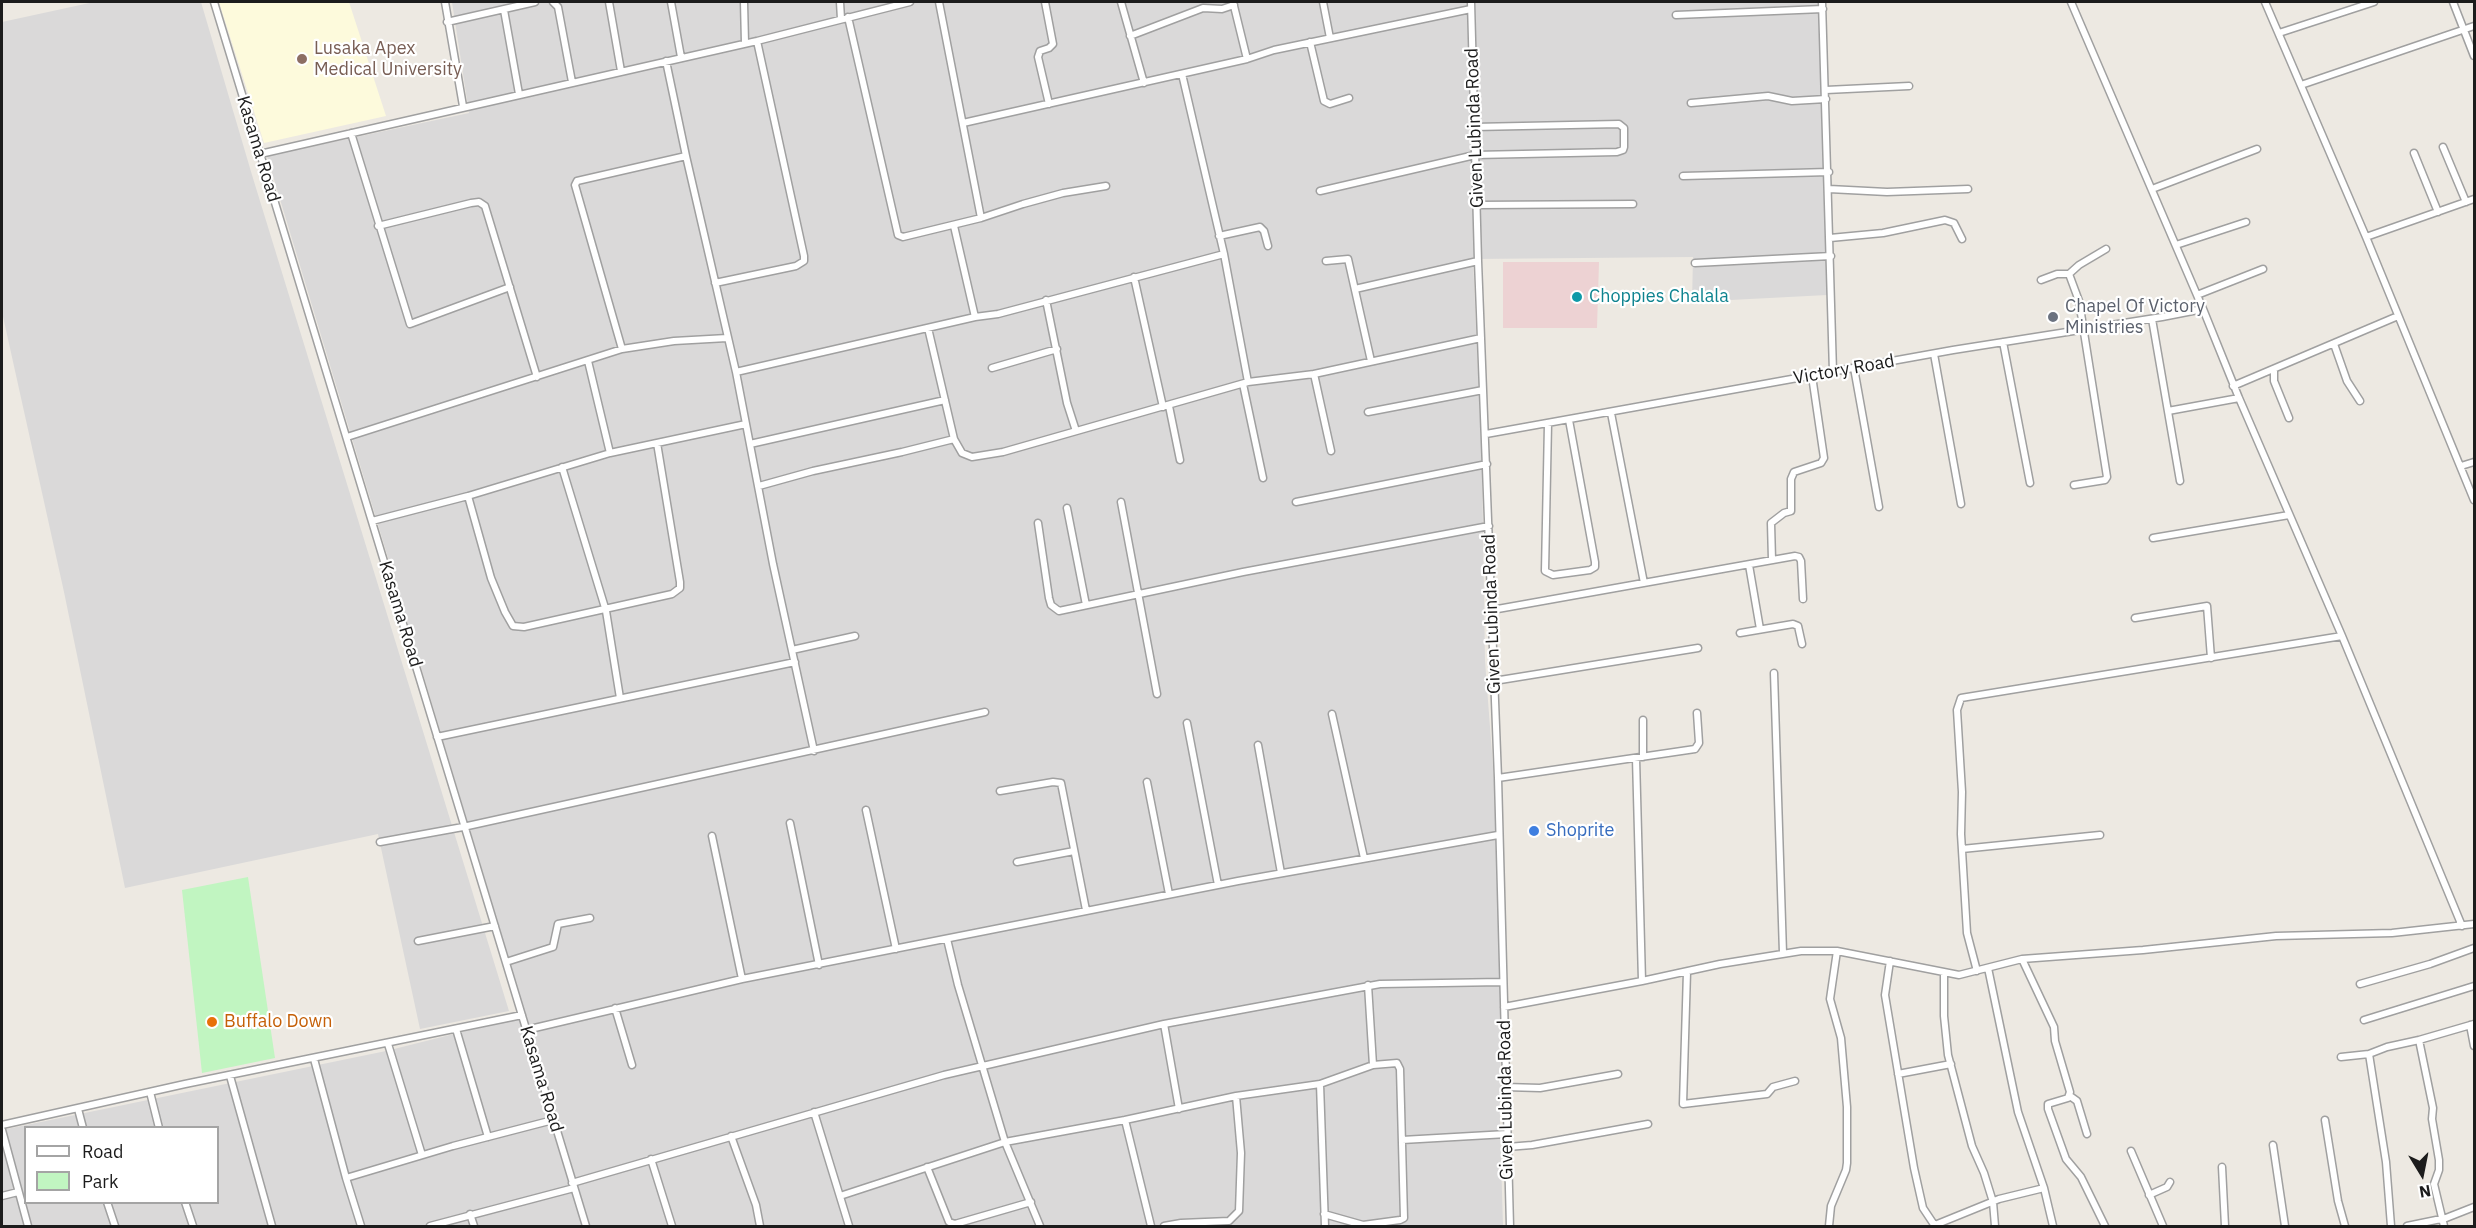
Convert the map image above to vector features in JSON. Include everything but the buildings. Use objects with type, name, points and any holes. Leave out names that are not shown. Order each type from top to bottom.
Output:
[{"type":"street","name":"Kasama Road","points":[[214,2],[586,1227]]},
{"type":"street","points":[[444,2],[463,106]]},
{"type":"street","points":[[447,22],[535,2]]},
{"type":"street","points":[[553,2],[558,6],[572,82]]},
{"type":"street","points":[[609,2],[621,71]]},
{"type":"street","points":[[671,2],[681,57]]},
{"type":"street","points":[[744,2],[745,43]]},
{"type":"street","points":[[840,2],[898,235],[903,237],[954,226],[1035,201],[1106,186]]},
{"type":"street","points":[[260,154],[745,43],[910,2]]},
{"type":"street","points":[[939,2],[981,218]]},
{"type":"street","points":[[1045,2],[1053,44],[1040,51],[1038,57],[1049,104]]},
{"type":"street","points":[[1121,2],[1144,83]]},
{"type":"street","points":[[1323,2],[1330,38]]},
{"type":"street","points":[[1822,2],[1829,172],[1833,372]]},
{"type":"street","points":[[2071,2],[2342,636],[2462,926]]},
{"type":"street","points":[[2265,2],[2475,500]]},
{"type":"street","points":[[2279,33],[2374,2]]},
{"type":"street","points":[[2453,2],[2475,56]]},
{"type":"street","points":[[1130,36],[1203,8],[1222,9],[1233,3],[1247,59]]},
{"type":"street","points":[[963,123],[1144,83],[1247,59],[1274,50],[1471,5]]},
{"type":"street","name":"Given Lubinda Road","points":[[1471,5],[1478,261],[1498,778],[1510,1227]]},
{"type":"street","points":[[1676,15],[1823,9]]},
{"type":"street","points":[[504,10],[519,94]]},
{"type":"street","points":[[2301,85],[2475,26]]},
{"type":"street","points":[[714,283],[796,266],[804,261],[757,40]]},
{"type":"street","points":[[1310,42],[1324,102],[1330,104],[1349,99]]},
{"type":"street","points":[[666,61],[714,283],[736,372],[814,751]]},
{"type":"street","points":[[1182,74],[1224,254],[1263,478]]},
{"type":"street","points":[[1826,90],[1909,86]]},
{"type":"street","points":[[1691,103],[1768,96],[1792,101],[1826,99]]},
{"type":"street","points":[[1320,191],[1475,155],[1617,152],[1624,147],[1624,128],[1619,124],[1474,127]]},
{"type":"street","points":[[351,133],[410,324],[510,287]]},
{"type":"street","points":[[2444,147],[2466,202]]},
{"type":"street","points":[[2152,189],[2258,149]]},
{"type":"street","points":[[2414,153],[2438,212]]},
{"type":"street","points":[[622,349],[575,185],[577,181],[686,156]]},
{"type":"street","points":[[1683,176],[1829,172]]},
{"type":"street","points":[[1829,189],[1887,192],[1968,189]]},
{"type":"street","points":[[2366,237],[2475,199]]},
{"type":"street","points":[[378,226],[479,202],[485,206],[537,377]]},
{"type":"street","points":[[1477,205],[1634,204]]},
{"type":"street","points":[[1830,238],[1883,233],[1945,220],[1954,223],[1962,239]]},
{"type":"street","points":[[2176,245],[2246,222]]},
{"type":"street","points":[[954,226],[975,317]]},
{"type":"street","points":[[1218,236],[1260,227],[1264,231],[1268,246]]},
{"type":"street","points":[[2041,280],[2057,274],[2069,274],[2079,265],[2106,249]]},
{"type":"street","points":[[736,372],[975,317],[998,314],[1224,254]]},
{"type":"street","points":[[1695,263],[1831,256]]},
{"type":"street","points":[[1326,261],[1348,259],[1371,361]]},
{"type":"street","points":[[1355,289],[1478,261]]},
{"type":"street","points":[[2197,295],[2263,269]]},
{"type":"street","points":[[2069,274],[2079,302],[2107,477],[2105,480],[2074,485]]},
{"type":"street","points":[[1134,277],[1180,460]]},
{"type":"street","points":[[1046,300],[1067,403],[1076,431]]},
{"type":"street","name":"Victory Road","points":[[1486,434],[1812,375],[2203,309]]},
{"type":"street","points":[[2234,386],[2398,316]]},
{"type":"street","points":[[2152,319],[2180,481]]},
{"type":"street","points":[[928,328],[954,439],[962,453],[972,457],[1003,452],[1245,383],[1314,374],[1481,338]]},
{"type":"street","points":[[347,437],[622,349],[674,341],[727,338]]},
{"type":"street","points":[[2003,342],[2030,483]]},
{"type":"street","points":[[2334,344],[2347,381],[2360,400]]},
{"type":"street","points":[[992,368],[1057,349]]},
{"type":"street","points":[[1934,354],[1960,504]]},
{"type":"street","points":[[588,361],[610,453]]},
{"type":"street","points":[[1854,368],[1879,507]]},
{"type":"street","points":[[2274,369],[2274,381],[2289,418]]},
{"type":"street","points":[[1314,374],[1331,452]]},
{"type":"street","points":[[1772,560],[1771,523],[1784,513],[1791,512],[1791,479],[1794,472],[1821,463],[1824,458],[1812,375]]},
{"type":"street","points":[[1368,412],[1483,390]]},
{"type":"street","points":[[2168,411],[2239,398]]},
{"type":"street","points":[[750,444],[945,400]]},
{"type":"street","points":[[1611,413],[1644,584]]},
{"type":"street","points":[[1548,424],[1545,571],[1553,575],[1590,570],[1595,567],[1595,562],[1569,420]]},
{"type":"street","points":[[372,521],[468,496],[610,453],[746,424]]},
{"type":"street","points":[[759,486],[813,471],[954,439]]},
{"type":"street","points":[[468,496],[491,579],[513,626],[524,627],[606,611],[672,594],[680,588],[657,443]]},
{"type":"street","points":[[2461,466],[2475,462]]},
{"type":"street","points":[[1296,502],[1487,464]]},
{"type":"street","points":[[562,467],[606,611],[620,698]]},
{"type":"street","points":[[1120,502],[1157,693]]},
{"type":"street","points":[[1067,508],[1086,605]]},
{"type":"street","points":[[2153,538],[2289,515]]},
{"type":"street","points":[[1038,524],[1051,605],[1059,611],[1243,572],[1489,526]]},
{"type":"street","points":[[1492,610],[1799,557],[1803,599]]},
{"type":"street","points":[[1749,565],[1760,629]]},
{"type":"street","points":[[2135,618],[2207,606],[2211,658]]},
{"type":"street","points":[[1740,633],[1796,624],[1802,644]]},
{"type":"street","points":[[792,650],[855,636]]},
{"type":"street","points":[[1977,971],[1968,933],[1962,849],[1957,710],[1961,698],[2342,636]]},
{"type":"street","points":[[1494,681],[1698,648]]},
{"type":"street","points":[[437,737],[795,662]]},
{"type":"street","points":[[1774,673],[1783,953]]},
{"type":"street","points":[[380,842],[463,827],[985,712]]},
{"type":"street","points":[[1498,778],[1695,748],[1699,743],[1697,713]]},
{"type":"street","points":[[1332,714],[1364,858]]},
{"type":"street","points":[[1643,720],[1643,757]]},
{"type":"street","points":[[1186,723],[1218,885]]},
{"type":"street","points":[[1258,745],[1281,873]]},
{"type":"street","points":[[1635,758],[1642,981]]},
{"type":"street","points":[[1000,791],[1053,782],[1061,783],[1086,910]]},
{"type":"street","points":[[1147,782],[1169,894]]},
{"type":"street","points":[[866,810],[896,949]]},
{"type":"street","points":[[790,823],[819,965]]},
{"type":"street","points":[[526,1030],[742,979],[1169,894],[1498,835]]},
{"type":"street","points":[[1962,849],[2100,835]]},
{"type":"street","points":[[711,836],[742,979]]},
{"type":"street","points":[[1017,862],[1074,851]]},
{"type":"street","points":[[506,962],[553,947],[558,924],[590,918]]},
{"type":"street","points":[[1504,1007],[1783,953],[1837,951],[1959,975],[2022,959],[2143,950],[2276,936],[2392,933],[2475,924]]},
{"type":"street","points":[[418,941],[495,926]]},
{"type":"street","points":[[947,939],[958,985],[984,1065],[1005,1142],[1040,1227]]},
{"type":"street","points":[[2360,984],[2430,964],[2475,948]]},
{"type":"street","points":[[1829,1227],[1831,1206],[1847,1166],[1847,1107],[1841,1038],[1830,999],[1837,951]]},
{"type":"street","points":[[2022,959],[2054,1027],[2055,1041],[2070,1096],[2077,1101],[2087,1134]]},
{"type":"street","points":[[1890,961],[1885,994],[1918,1191],[1926,1215],[1935,1226],[1993,1202],[2044,1188]]},
{"type":"street","points":[[1988,968],[2018,1112],[2044,1188],[2053,1227]]},
{"type":"street","points":[[1687,972],[1683,1104],[1767,1094],[1773,1087],[1795,1081]]},
{"type":"street","points":[[1944,972],[1944,1016],[1951,1064],[1972,1146],[1993,1202],[1995,1227]]},
{"type":"street","points":[[430,1227],[573,1186],[651,1159],[984,1065],[1164,1024],[1368,986],[1395,982],[1503,982]]},
{"type":"street","points":[[1368,986],[1373,1065]]},
{"type":"street","points":[[2364,1020],[2475,986]]},
{"type":"street","points":[[615,1008],[632,1065]]},
{"type":"street","points":[[2,1125],[522,1015]]},
{"type":"street","points":[[1164,1024],[1179,1109]]},
{"type":"street","points":[[2341,1057],[2369,1054],[2472,1024],[2475,1046]]},
{"type":"street","points":[[456,1029],[488,1137]]},
{"type":"street","points":[[2420,1040],[2433,1108],[2434,1136],[2439,1160],[2439,1170],[2434,1184],[2444,1227]]},
{"type":"street","points":[[388,1044],[422,1155]]},
{"type":"street","points":[[2369,1054],[2387,1168],[2391,1227]]},
{"type":"street","points":[[314,1059],[361,1227]]},
{"type":"street","points":[[840,1197],[1005,1142],[1125,1120],[1236,1095],[1320,1084],[1373,1065],[1394,1063],[1400,1067],[1405,1213],[1402,1220],[1363,1225],[1324,1214]]},
{"type":"street","points":[[1898,1074],[1951,1064]]},
{"type":"street","points":[[1505,1087],[1540,1088],[1618,1074]]},
{"type":"street","points":[[230,1076],[272,1227]]},
{"type":"street","points":[[1320,1084],[1324,1227]]},
{"type":"street","points":[[150,1092],[158,1126]]},
{"type":"street","points":[[1164,1227],[1181,1223],[1229,1221],[1239,1211],[1241,1153],[1236,1095]]},
{"type":"street","points":[[2070,1096],[2048,1104],[2048,1109],[2066,1159],[2081,1177],[2105,1227]]},
{"type":"street","points":[[78,1109],[82,1126]]},
{"type":"street","points":[[814,1112],[849,1227]]},
{"type":"street","points":[[346,1178],[553,1120]]},
{"type":"street","points":[[1125,1120],[1151,1227]]},
{"type":"street","points":[[2325,1120],[2338,1201],[2345,1227]]},
{"type":"street","points":[[1507,1147],[1532,1145],[1648,1124]]},
{"type":"street","points":[[2,1130],[28,1227]]},
{"type":"street","points":[[1402,1140],[1507,1134]]},
{"type":"street","points":[[731,1136],[756,1205],[760,1227]]},
{"type":"street","points":[[2273,1144],[2285,1227]]},
{"type":"street","points":[[2131,1152],[2163,1227]]},
{"type":"street","points":[[651,1159],[672,1227]]},
{"type":"street","points":[[927,1167],[949,1222],[955,1224],[1031,1202]]},
{"type":"street","points":[[2222,1167],[2225,1227]]},
{"type":"street","points":[[2149,1195],[2167,1187],[2170,1182]]},
{"type":"street","points":[[2,1196],[18,1192]]},
{"type":"street","points":[[107,1204],[115,1227]]},
{"type":"street","points":[[185,1204],[193,1227]]},
{"type":"street","points":[[2407,1227],[2442,1219],[2475,1207]]},
{"type":"street","points":[[470,1214],[474,1227]]},
{"type":"shaded area","points":[[94,2],[201,2],[509,1011],[420,1029],[378,834],[125,888],[64,592],[2,312],[2,22]]},
{"type":"shaded area","name":"Lusaka Apex Medical University","points":[[219,2],[349,2],[386,116],[264,143]]},
{"type":"shaded area","points":[[452,2],[1818,2],[1828,199],[1827,295],[1692,302],[1693,257],[1473,259],[1482,465],[1485,661],[1494,780],[1501,991],[1500,1125],[1503,1226],[2,1226],[2,1130],[386,1051],[526,1016],[267,156],[469,113]]},
{"type":"shaded area","points":[[1503,262],[1599,262],[1597,328],[1503,328]]},
{"type":"green space","points":[[248,877],[275,1058],[202,1073],[182,890]]},
{"type":"place","name":"Lusaka Apex Medical University","points":[[302,59]]},
{"type":"place","name":"Choppies Chalala","points":[[1577,297]]},
{"type":"place","name":"Chapel Of Victory Ministries","points":[[2053,317]]},
{"type":"place","name":"Shoprite","points":[[1534,831]]},
{"type":"place","name":"Buffalo Down","points":[[212,1022]]}]
